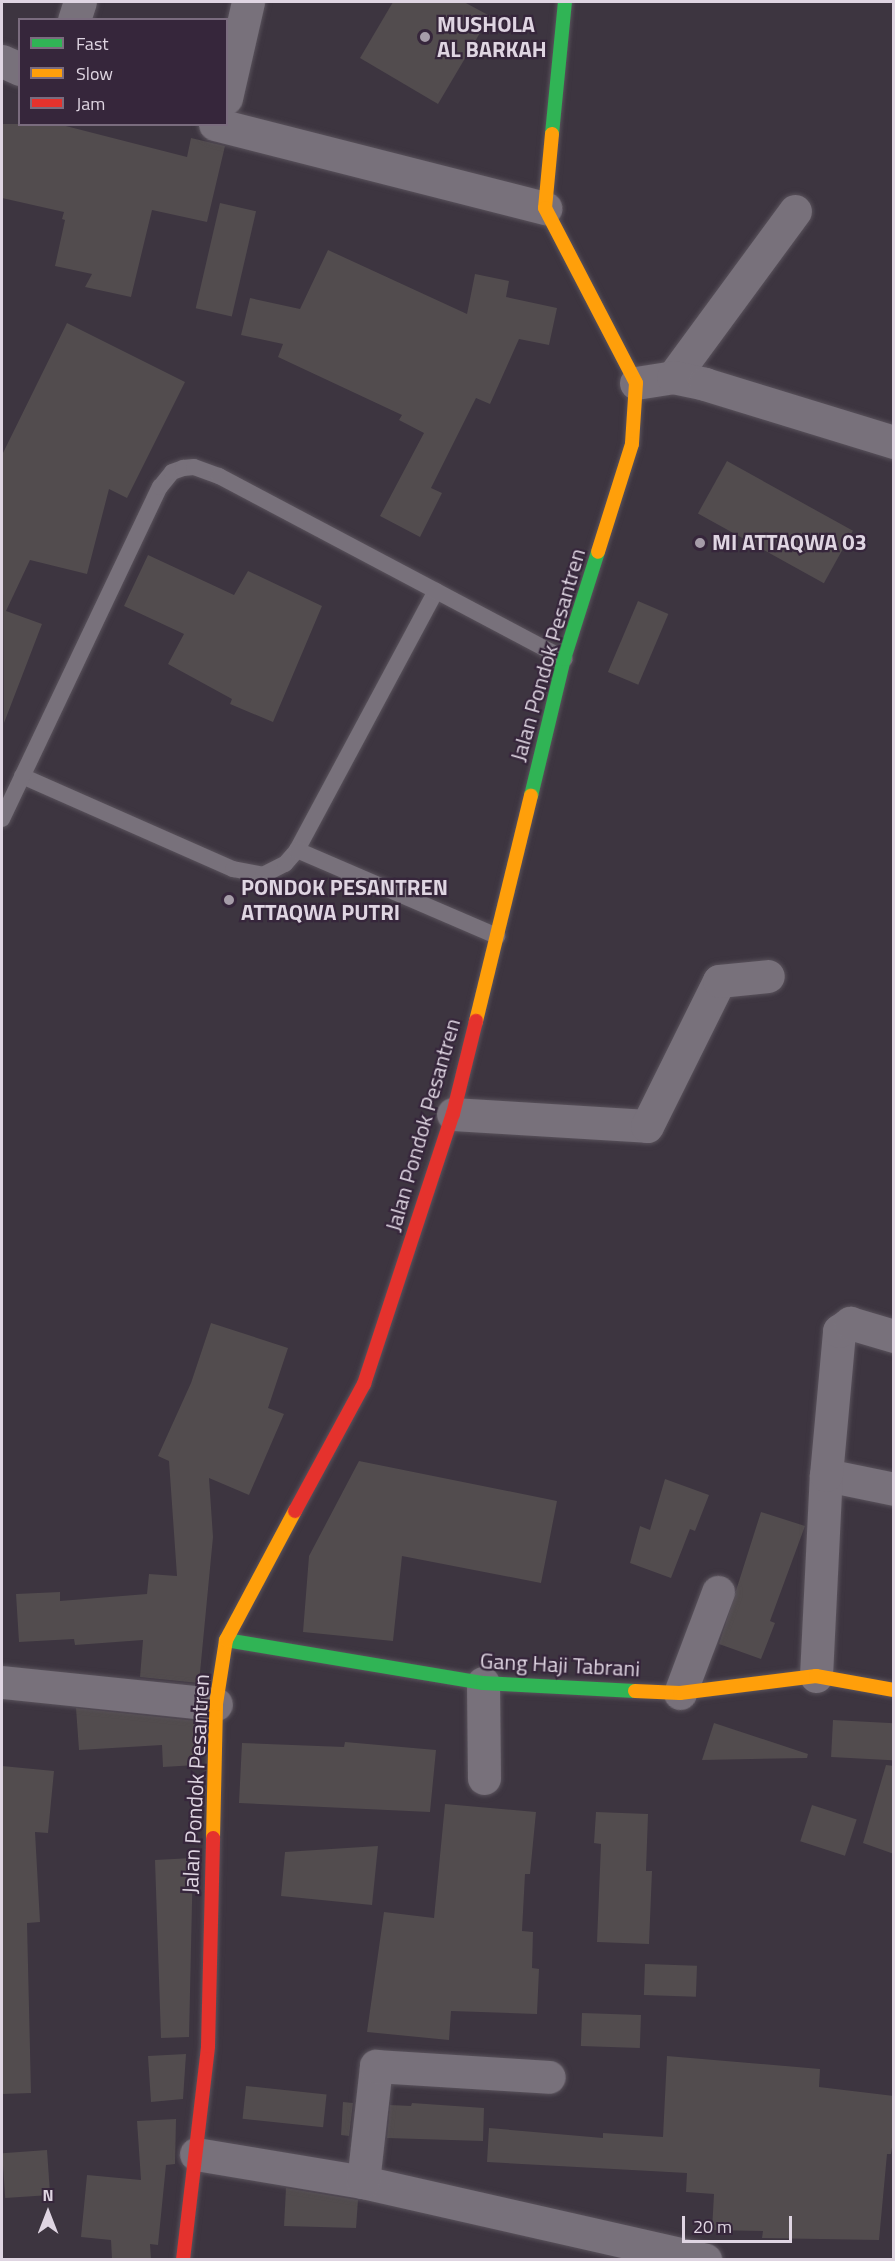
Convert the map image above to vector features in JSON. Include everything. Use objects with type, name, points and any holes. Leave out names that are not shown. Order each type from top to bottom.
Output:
[{"type":"street","points":[[76,18],[80,2]]},
{"type":"street","points":[[228,88],[248,2]]},
{"type":"street","points":[[565,2],[545,208],[636,383],[673,377],[754,397],[894,442]]},
{"type":"street","points":[[2,61],[18,68]]},
{"type":"street","points":[[228,120],[545,208]]},
{"type":"street","points":[[673,377],[795,211]]},
{"type":"street","name":"Jalan Pondok Pesantren","points":[[183,2259],[208,2046],[216,1704],[226,1640],[364,1384],[453,1114],[564,659],[632,444],[636,383]]},
{"type":"street","points":[[453,1114],[647,1126],[719,981],[768,976]]},
{"type":"street","points":[[816,1676],[825,1475],[839,1331],[850,1323],[894,1336]]},
{"type":"street","points":[[825,1475],[894,1489]]},
{"type":"street","points":[[680,1693],[718,1592]]},
{"type":"street","name":"Gang Haji Tabrani","points":[[226,1640],[483,1683],[680,1693],[816,1676],[894,1690]]},
{"type":"street","points":[[2,1682],[216,1704]]},
{"type":"street","points":[[483,1683],[484,1778]]},
{"type":"street","points":[[363,2182],[376,2066],[549,2077]]},
{"type":"street","points":[[196,2154],[363,2182],[705,2259]]},
{"type":"lane","points":[[2,819],[160,487],[172,472],[194,467],[219,476],[564,659]]},
{"type":"lane","points":[[22,776],[233,869],[263,875],[285,864],[297,850],[436,591]]},
{"type":"lane","points":[[297,850],[497,936]]},
{"type":"building","name":"MUSHOLA AL BARKAH","points":[[393,2],[464,2],[490,16],[438,104],[360,58]]},
{"type":"building","points":[[2,124],[66,126],[187,157],[191,138],[225,146],[207,222],[152,210],[131,297],[85,287],[92,274],[55,266],[65,220],[62,219],[64,212],[2,198]]},
{"type":"building","points":[[220,203],[256,211],[232,317],[196,308]]},
{"type":"building","points":[[328,250],[467,314],[475,274],[509,281],[506,297],[557,308],[549,345],[519,339],[490,404],[476,398],[431,488],[442,493],[420,537],[380,516],[424,433],[399,420],[402,415],[278,357],[283,344],[241,335],[250,298],[300,309]]},
{"type":"building","points":[[67,323],[185,382],[127,498],[109,489],[87,574],[30,560],[6,611],[42,624],[4,723],[2,455]]},
{"type":"building","points":[[727,461],[853,531],[824,583],[698,513]]},
{"type":"building","points":[[148,555],[234,595],[248,571],[322,606],[273,722],[230,704],[232,699],[168,664],[184,634],[124,606]]},
{"type":"building","points":[[638,601],[668,614],[638,685],[608,672]]},
{"type":"building","points":[[211,1323],[288,1348],[268,1408],[284,1414],[249,1495],[209,1478],[213,1537],[199,1683],[140,1677],[143,1640],[75,1645],[74,1639],[19,1642],[16,1594],[60,1592],[60,1601],[147,1594],[149,1574],[177,1576],[169,1461],[158,1456],[191,1383]]},
{"type":"building","points":[[359,1461],[557,1501],[541,1583],[402,1556],[393,1641],[303,1632],[309,1556]]},
{"type":"building","points":[[665,1479],[709,1495],[695,1531],[690,1529],[671,1578],[630,1563],[640,1526],[650,1530]]},
{"type":"building","points":[[761,1512],[805,1526],[770,1621],[775,1623],[761,1659],[719,1644]]},
{"type":"building","points":[[76,1708],[197,1721],[196,1765],[163,1767],[162,1745],[79,1750]]},
{"type":"building","points":[[833,1720],[894,1723],[892,1760],[831,1757]]},
{"type":"building","points":[[714,1723],[808,1754],[807,1758],[702,1760]]},
{"type":"building","points":[[345,1742],[436,1750],[430,1812],[239,1803],[242,1743],[344,1747]]},
{"type":"building","points":[[886,1765],[894,1766],[894,1854],[863,1843]]},
{"type":"building","points":[[2,1766],[54,1771],[48,1833],[35,1832],[40,1922],[27,1923],[31,2093],[2,2094]]},
{"type":"building","points":[[445,1804],[536,1812],[530,1874],[525,1874],[522,1931],[533,1932],[532,1968],[539,1969],[537,2014],[451,2011],[449,2040],[367,2032],[384,1912],[434,1918]]},
{"type":"building","points":[[812,1805],[857,1820],[845,1856],[800,1841]]},
{"type":"building","points":[[596,1812],[648,1814],[646,1871],[652,1871],[649,1944],[597,1942],[601,1844],[594,1843]]},
{"type":"building","points":[[378,1846],[372,1905],[281,1896],[285,1852]]},
{"type":"building","points":[[193,1858],[189,2037],[161,2038],[155,1860]]},
{"type":"building","points":[[645,1964],[697,1966],[696,1997],[644,1995]]},
{"type":"building","points":[[582,2013],[641,2015],[640,2048],[581,2046]]},
{"type":"building","points":[[186,2054],[183,2099],[151,2102],[148,2056]]},
{"type":"building","points":[[667,2056],[820,2069],[819,2087],[894,2096],[894,2135],[891,2154],[887,2154],[879,2240],[762,2238],[763,2231],[712,2230],[714,2194],[686,2192],[687,2173],[487,2162],[489,2128],[603,2138],[603,2133],[663,2137]]},
{"type":"building","points":[[246,2086],[327,2094],[323,2127],[243,2119]]},
{"type":"building","points":[[343,2102],[353,2103],[349,2136],[341,2135]]},
{"type":"building","points":[[412,2103],[484,2108],[483,2141],[387,2138],[390,2105],[411,2106]]},
{"type":"building","points":[[176,2119],[175,2164],[166,2165],[158,2245],[150,2244],[151,2259],[112,2259],[111,2240],[81,2237],[87,2175],[141,2180],[137,2121]]},
{"type":"building","points":[[47,2150],[50,2195],[5,2198],[2,2153]]},
{"type":"building","points":[[286,2188],[358,2200],[356,2228],[284,2226]]},
{"type":"traffic: fast","points":[[552,134],[565,2]]},
{"type":"traffic: fast","points":[[531,796],[564,659],[598,552]]},
{"type":"traffic: fast","points":[[226,1640],[483,1683],[635,1691]]},
{"type":"traffic: slow","points":[[552,134],[545,208],[636,383],[632,444],[598,552]]},
{"type":"traffic: slow","points":[[476,1021],[531,796]]},
{"type":"traffic: slow","points":[[213,1838],[216,1704],[226,1640],[295,1511]]},
{"type":"traffic: slow","points":[[635,1691],[680,1693],[816,1676],[894,1690]]},
{"type":"traffic: jam","points":[[295,1511],[364,1384],[453,1114],[476,1021]]},
{"type":"traffic: jam","points":[[183,2260],[208,2046],[213,1838]]},
{"type":"place","name":"MUSHOLA AL BARKAH","points":[[425,37]]},
{"type":"place","name":"MI ATTAQWA 03","points":[[700,543]]},
{"type":"place","name":"PONDOK PESANTREN ATTAQWA PUTRI","points":[[229,900]]}]
